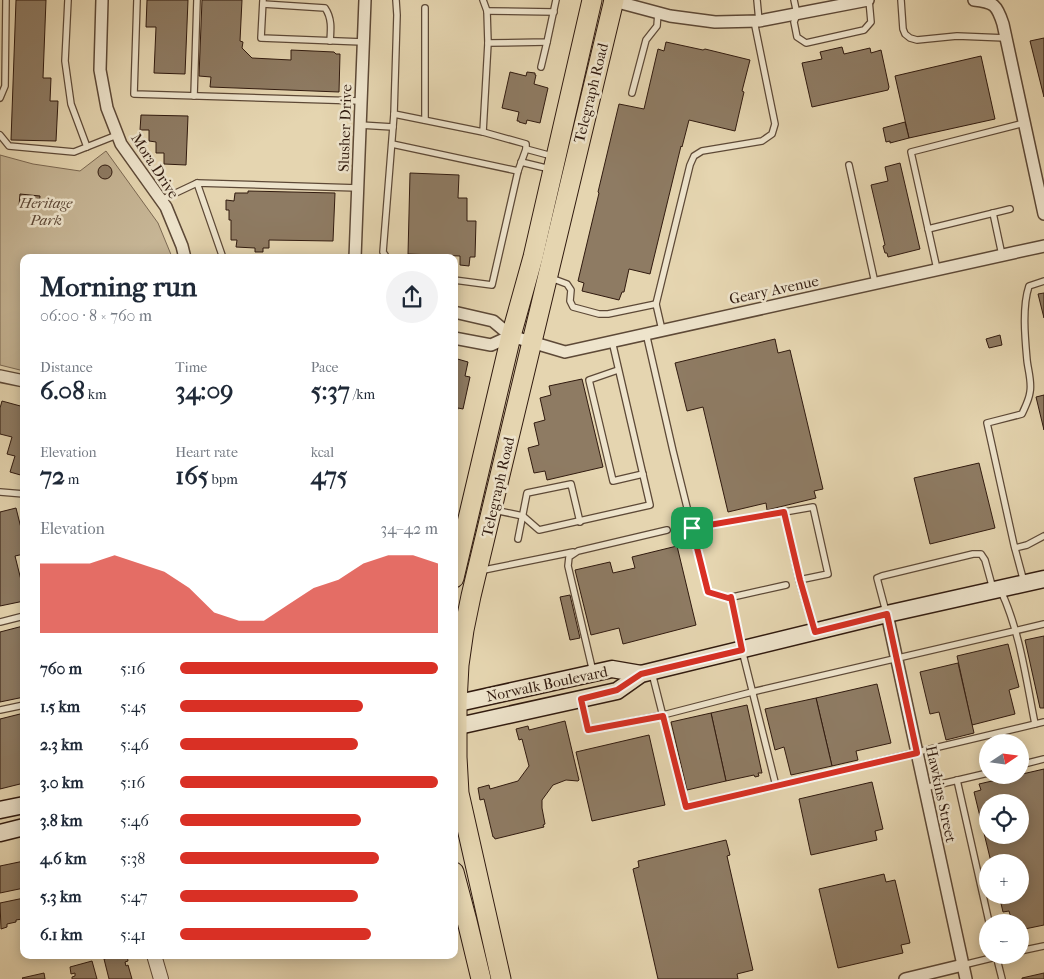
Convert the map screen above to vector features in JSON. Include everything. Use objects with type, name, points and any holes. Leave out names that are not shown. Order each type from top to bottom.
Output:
[{"type":"main road","name":"Telegraph Road","points":[[458,561],[511,336],[533,258],[592,0]]},
{"type":"main road","name":"Telegraph Road","points":[[458,675],[464,630],[477,571],[613,0]]},
{"type":"main road","name":"Norwalk Boulevard","points":[[458,726],[617,690],[646,673],[887,614],[1044,580]]},
{"type":"main road","name":"Norwalk Boulevard","points":[[458,703],[612,669],[646,673]]},
{"type":"main road","name":"Telegraph Road","points":[[458,775],[460,793],[501,979]]},
{"type":"main road","points":[[0,810],[20,806]]},
{"type":"main road","points":[[0,833],[20,828]]},
{"type":"main road","points":[[458,886],[468,920],[481,979]]},
{"type":"street","name":"Mora Drive","points":[[102,0],[100,70],[107,108],[121,144],[166,207],[182,246],[183,254]]},
{"type":"street","name":"Slusher Drive","points":[[356,254],[365,0]]},
{"type":"street","points":[[613,0],[670,16],[715,22],[756,21],[869,0]]},
{"type":"street","points":[[974,0],[1000,5],[1024,123],[1042,193],[1044,214]]},
{"type":"street","name":"Geary Avenue","points":[[511,336],[565,352],[1044,246]]},
{"type":"street","points":[[458,313],[493,321],[511,336],[491,345],[458,339]]},
{"type":"street","points":[[0,376],[20,380]]},
{"type":"street","name":"Hawkins Street","points":[[887,614],[966,979]]},
{"type":"street","points":[[155,959],[161,979]]},
{"type":"street","points":[[906,979],[963,965]]},
{"type":"lane","points":[[68,0],[65,61],[71,104],[86,147]]},
{"type":"lane","points":[[137,0],[134,94],[361,101]]},
{"type":"lane","points":[[194,96],[197,0]]},
{"type":"lane","points":[[384,254],[394,114],[398,15],[396,0]]},
{"type":"lane","points":[[483,0],[486,11],[488,43],[483,132]]},
{"type":"lane","points":[[541,67],[556,0]]},
{"type":"lane","points":[[662,330],[656,304],[690,165],[694,156],[702,151],[762,141],[772,134],[775,124],[756,21],[757,0]]},
{"type":"lane","points":[[794,0],[797,14],[794,22],[797,37],[806,43],[864,30],[871,22],[869,0]]},
{"type":"lane","points":[[901,0],[901,21],[905,34],[910,38],[917,40],[957,36],[1006,38]]},
{"type":"lane","points":[[330,41],[331,24],[325,8],[263,2],[261,38],[330,41],[364,42]]},
{"type":"lane","points":[[0,98],[5,86],[4,3]]},
{"type":"lane","points":[[425,8],[425,120]]},
{"type":"lane","points":[[486,11],[554,12]]},
{"type":"lane","points":[[632,93],[646,40],[657,26],[658,13]]},
{"type":"lane","points":[[488,43],[547,42]]},
{"type":"lane","points":[[394,114],[483,132],[526,144],[492,285],[458,281]]},
{"type":"lane","points":[[937,269],[910,152],[1024,123]]},
{"type":"lane","points":[[360,124],[393,127]]},
{"type":"lane","points":[[0,135],[9,146],[74,152],[118,135]]},
{"type":"lane","points":[[392,144],[518,171]]},
{"type":"lane","points":[[526,149],[555,163]]},
{"type":"lane","points":[[521,162],[555,163]]},
{"type":"lane","points":[[849,165],[875,283]]},
{"type":"lane","points":[[161,200],[197,183],[358,188]]},
{"type":"lane","points":[[197,183],[222,254]]},
{"type":"lane","points":[[928,229],[1010,209]]},
{"type":"lane","points":[[993,213],[1002,255]]},
{"type":"lane","points":[[547,277],[568,284],[571,290],[570,301],[573,307],[599,314],[608,314],[656,304]]},
{"type":"lane","points":[[1025,584],[987,423],[1022,414],[1028,400],[1031,389],[1027,359],[1025,311],[1027,292],[1029,286],[1044,281]]},
{"type":"lane","points":[[646,334],[708,592],[728,598],[786,585]]},
{"type":"lane","points":[[492,510],[523,516],[539,530],[650,505],[612,341]]},
{"type":"lane","points":[[618,370],[589,380],[613,481],[643,474]]},
{"type":"lane","points":[[518,539],[527,493],[571,484],[580,522]]},
{"type":"lane","points":[[0,492],[20,494]]},
{"type":"lane","points":[[692,528],[813,507],[828,574],[800,580]]},
{"type":"lane","points":[[784,512],[800,580],[815,632]]},
{"type":"lane","points":[[477,571],[667,530]]},
{"type":"lane","points":[[1015,548],[1027,545],[1044,536]]},
{"type":"lane","points":[[580,550],[569,556],[568,566],[593,674]]},
{"type":"lane","points":[[887,614],[877,578],[972,554],[980,554],[985,560],[997,590],[1009,608],[1016,631],[1035,724]]},
{"type":"lane","points":[[731,597],[742,650],[776,786]]},
{"type":"lane","points":[[0,622],[20,617]]},
{"type":"lane","points":[[581,699],[588,730],[663,716],[752,692],[1044,624]]},
{"type":"lane","points":[[646,673],[663,716],[686,807],[1044,722]]},
{"type":"lane","points":[[0,710],[20,706]]},
{"type":"lane","points":[[1029,763],[1044,759]]},
{"type":"lane","points":[[924,788],[979,775]]},
{"type":"lane","points":[[957,780],[987,914]]},
{"type":"lane","points":[[1029,950],[1044,946]]},
{"type":"lane","points":[[963,965],[979,961]]},
{"type":"lane","points":[[998,964],[1002,979]]},
{"type":"green space","name":"Heritage Park","points":[[106,151],[158,223],[171,254],[20,254],[20,370],[0,365],[0,155],[33,164],[80,171]]},
{"type":"building","points":[[16,0],[46,0],[43,78],[51,78],[50,101],[58,101],[56,141],[11,140]]},
{"type":"building","points":[[147,0],[188,0],[185,74],[154,73],[156,27],[146,27]]},
{"type":"building","points":[[202,0],[242,0],[240,41],[243,42],[242,48],[252,58],[291,60],[291,50],[334,52],[340,54],[339,92],[210,87],[211,77],[199,76]]},
{"type":"building","points":[[1044,38],[1044,97],[1030,41]]},
{"type":"building","points":[[666,42],[750,60],[735,131],[689,120],[650,274],[629,269],[624,292],[622,292],[619,300],[582,291],[584,283],[578,281],[619,104],[644,109],[658,49],[664,51]]},
{"type":"building","points":[[842,47],[844,54],[870,48],[871,53],[881,50],[889,87],[888,90],[812,107],[802,63],[822,59],[820,52]]},
{"type":"building","points":[[981,56],[995,119],[909,138],[895,76]]},
{"type":"building","points":[[510,72],[526,76],[527,72],[535,73],[534,84],[548,88],[540,123],[527,120],[526,124],[519,122],[517,121],[519,112],[502,108]]},
{"type":"building","points":[[141,115],[188,116],[186,165],[164,164],[164,153],[156,153],[156,142],[149,141],[149,130],[140,130]]},
{"type":"building","points":[[905,122],[909,138],[890,143],[890,141],[886,142],[883,128]]},
{"type":"building","points":[[900,163],[920,249],[888,257],[883,246],[885,245],[871,185],[888,181],[885,167]]},
{"type":"building","points":[[102,165],[108,165],[112,172],[108,179],[102,179],[98,175],[98,169]]},
{"type":"building","points":[[410,173],[459,175],[458,198],[467,198],[467,221],[476,221],[475,257],[470,257],[469,266],[460,265],[460,256],[458,254],[408,254]]},
{"type":"building","points":[[248,191],[335,193],[333,241],[269,240],[269,248],[263,248],[263,252],[255,252],[255,248],[236,247],[237,240],[231,240],[231,220],[229,220],[229,210],[226,210],[226,200],[234,201],[235,193],[248,193]]},
{"type":"building","points":[[20,194],[40,196],[39,208],[19,206]]},
{"type":"building","points":[[1044,293],[1044,318],[1038,294]]},
{"type":"building","points":[[1000,335],[1002,345],[989,348],[986,339]]},
{"type":"building","points":[[775,339],[778,353],[790,350],[823,489],[814,491],[816,498],[767,510],[766,503],[728,512],[703,407],[687,411],[675,363]]},
{"type":"building","points":[[458,359],[468,362],[465,376],[470,377],[463,409],[458,408]]},
{"type":"building","points":[[582,379],[603,467],[547,480],[545,471],[534,473],[528,448],[539,445],[534,423],[545,420],[540,398],[551,395],[549,386]]},
{"type":"building","points":[[1044,395],[1044,430],[1036,397]]},
{"type":"building","points":[[2,401],[20,406],[20,475],[10,472],[15,456],[7,454],[12,437],[0,434],[0,408]]},
{"type":"building","points":[[979,463],[995,528],[930,544],[914,478]]},
{"type":"building","points":[[16,508],[20,524],[20,555],[15,556],[20,576],[20,602],[0,606],[0,512]]},
{"type":"building","points":[[677,546],[696,625],[623,644],[619,628],[591,635],[575,570],[610,562],[613,573],[635,568],[632,557]]},
{"type":"building","points":[[570,595],[580,638],[570,640],[560,597]]},
{"type":"building","points":[[20,627],[20,698],[0,702],[0,632]]},
{"type":"building","points":[[1044,636],[1044,708],[1040,708],[1025,640]]},
{"type":"building","points":[[1008,644],[1019,687],[1009,690],[1015,714],[972,725],[957,656]]},
{"type":"building","points":[[958,663],[974,733],[946,740],[939,712],[930,714],[920,672]]},
{"type":"building","points":[[877,684],[891,743],[856,751],[858,760],[832,766],[816,698]]},
{"type":"building","points":[[816,698],[832,766],[791,775],[784,747],[775,750],[765,709]]},
{"type":"building","points":[[747,705],[762,773],[758,773],[759,776],[755,777],[754,775],[726,781],[711,713]]},
{"type":"building","points":[[711,713],[726,781],[687,790],[671,722]]},
{"type":"building","points":[[20,714],[20,784],[0,789],[0,719]]},
{"type":"building","points":[[565,721],[579,780],[566,780],[553,785],[542,800],[544,827],[495,839],[484,799],[480,800],[478,788],[489,785],[490,789],[518,781],[529,766],[522,739],[519,740],[516,729],[528,726],[529,730]]},
{"type":"building","points":[[649,735],[665,805],[592,821],[576,752]]},
{"type":"building","points":[[1044,769],[1044,925],[1029,928],[1029,914],[1003,912],[1001,904],[1029,904],[1029,854],[989,854],[987,844],[1029,844],[1029,794],[979,794],[979,813],[974,792],[981,790],[979,784],[1029,784],[1029,772]]},
{"type":"building","points":[[872,782],[883,829],[875,831],[877,840],[811,855],[799,799]]},
{"type":"building","points":[[726,840],[730,855],[727,856],[753,970],[737,974],[738,979],[658,979],[633,869],[639,867],[638,861]]},
{"type":"building","points":[[20,862],[20,889],[0,893],[0,866]]},
{"type":"building","points":[[884,874],[886,882],[895,880],[910,943],[901,945],[903,953],[838,968],[819,889]]},
{"type":"building","points":[[20,899],[20,919],[7,924],[7,927],[1,929],[0,903]]},
{"type":"building","points":[[104,959],[128,959],[128,961],[125,962],[126,966],[128,965],[132,979],[109,979]]},
{"type":"building","points":[[92,961],[97,979],[72,979],[75,973],[71,974],[70,967]]},
{"type":"building","points":[[44,973],[45,979],[22,978]]},
{"type":"building","points":[[1044,973],[1044,979],[1022,979],[1022,978]]},
{"type":"route","points":[[784,512],[800,580],[815,632],[887,614],[917,753],[686,807],[663,716],[588,730],[581,699],[617,690],[641,674],[742,650],[731,597],[728,598],[708,592],[692,528],[784,512]]}]
